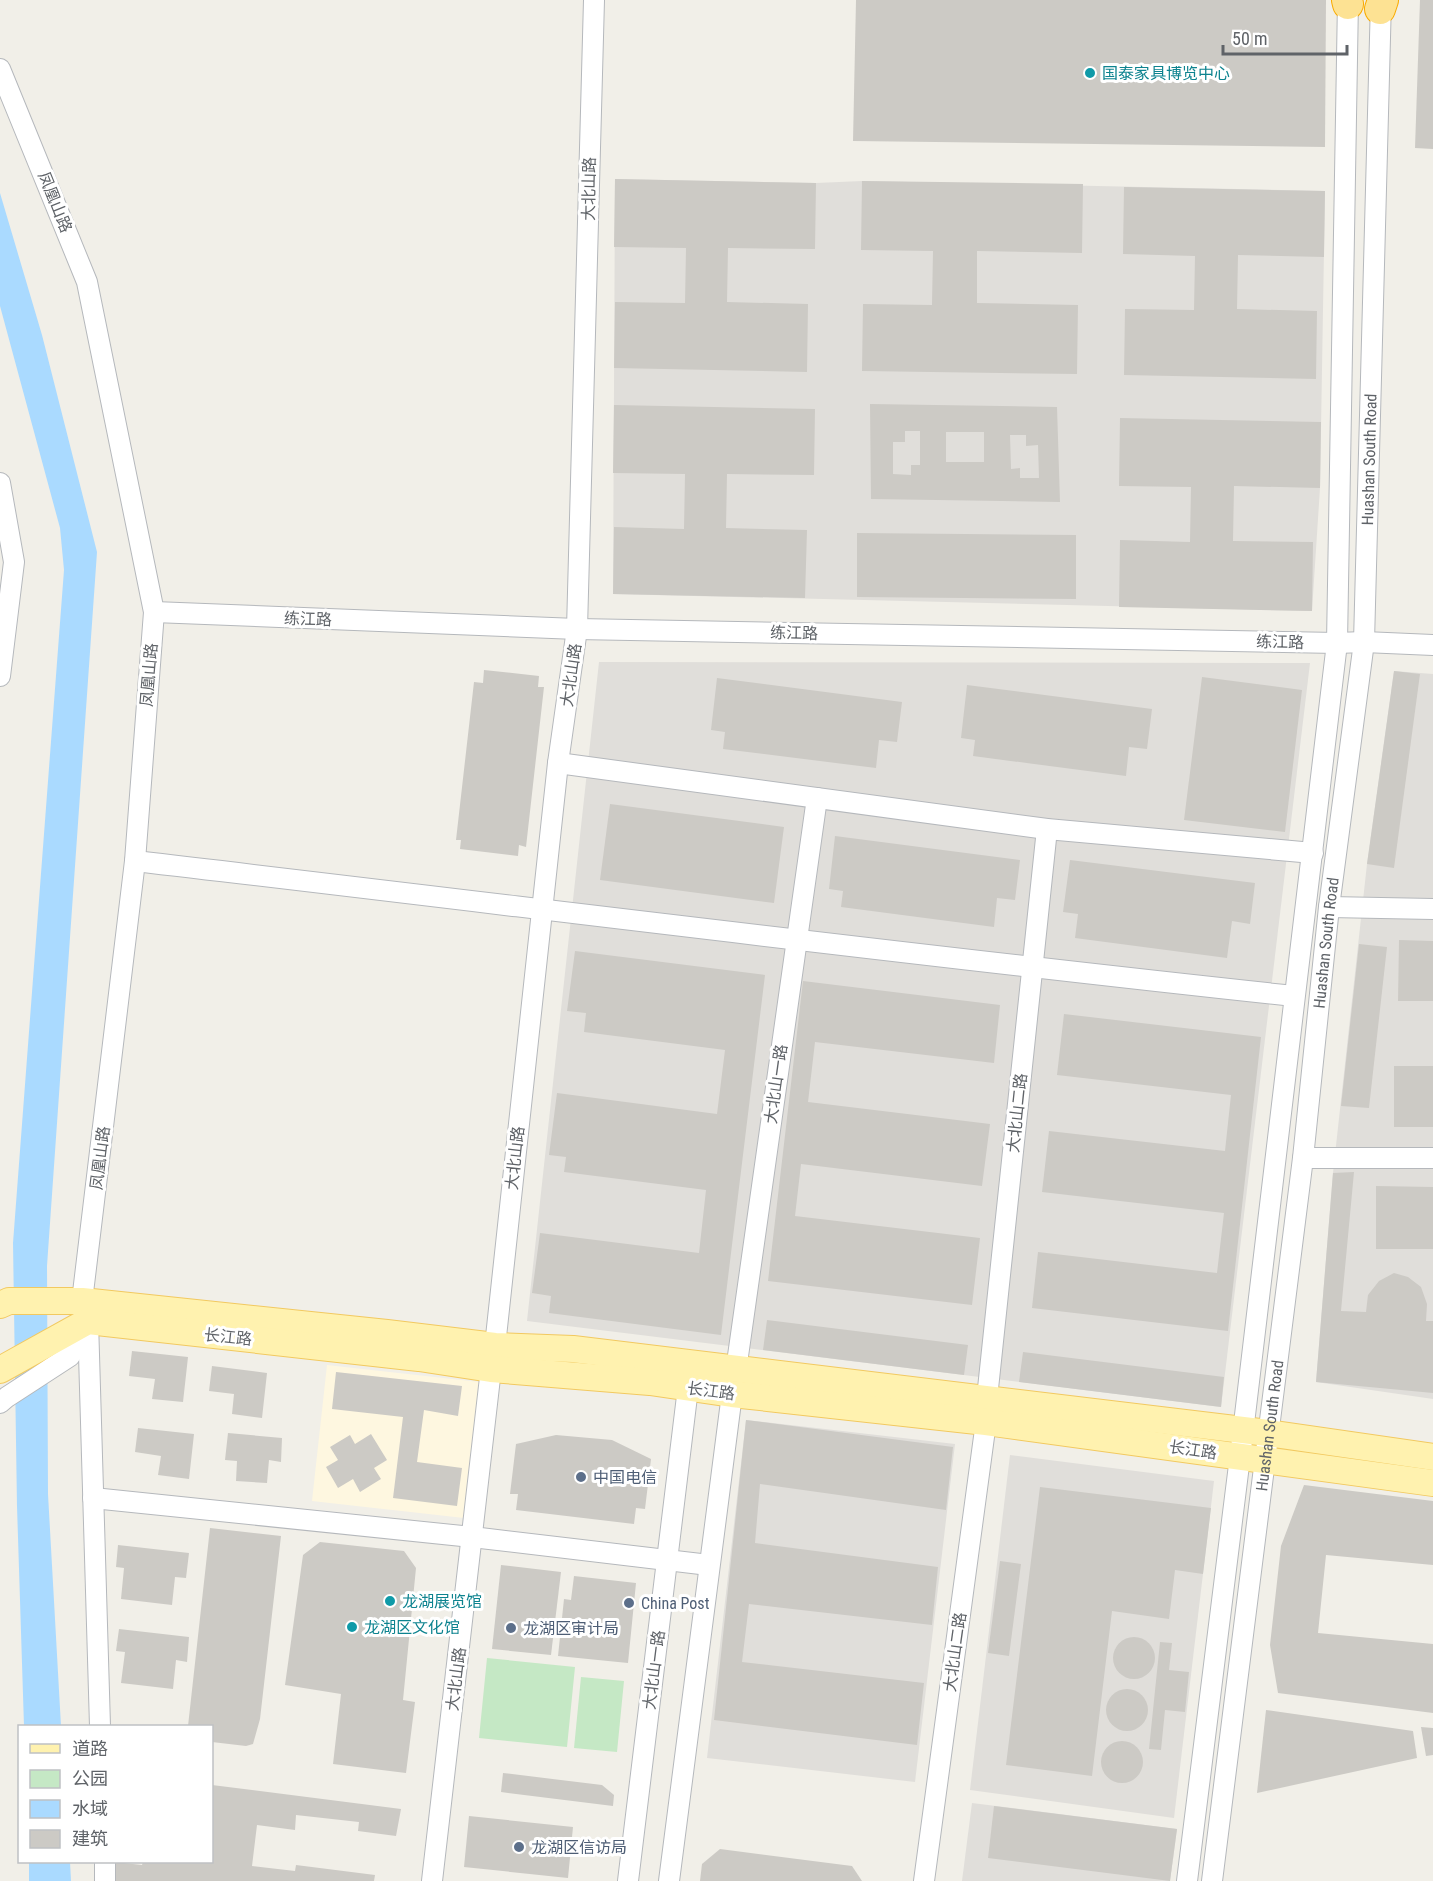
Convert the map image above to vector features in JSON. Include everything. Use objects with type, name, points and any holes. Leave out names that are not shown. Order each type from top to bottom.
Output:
[{"type":"main road","name":"长江路","points":[[5,1303],[55,1300],[85,1311],[419,1358],[493,1357],[573,1349],[734,1382],[1250,1440],[1433,1457]]},
{"type":"main road","points":[[7,1366],[59,1350],[85,1311]]},
{"type":"main road","name":"长江路","points":[[493,1357],[688,1388],[734,1382]]},
{"type":"main road","name":"长江路","points":[[1250,1440],[1266,1460],[1310,1468],[1433,1483]]},
{"type":"street","name":"大北山路","points":[[432,1881],[493,1357],[558,762],[577,629],[594,0]]},
{"type":"street","name":"Huashan South Road","points":[[1187,1881],[1250,1440],[1294,996],[1337,643],[1348,1]]},
{"type":"street","name":"Huashan South Road","points":[[1250,1440],[1303,1158],[1329,907],[1364,642],[1381,3]]},
{"type":"street","name":"凤凰山路","points":[[0,69],[87,282],[154,612],[135,861],[85,1311],[100,1725]]},
{"type":"street","points":[[0,483],[14,562],[0,676]]},
{"type":"street","name":"练江路","points":[[154,612],[577,629],[1433,645]]},
{"type":"street","points":[[558,762],[1047,829],[1313,853]]},
{"type":"street","name":"大北山一路","points":[[669,1881],[734,1382],[817,798]]},
{"type":"street","name":"大北山二路","points":[[924,1881],[987,1410],[1047,829]]},
{"type":"street","points":[[135,861],[797,938],[1032,968],[1294,996]]},
{"type":"street","points":[[1329,907],[1433,909]]},
{"type":"street","points":[[1303,1158],[1433,1158]]},
{"type":"street","points":[[3,1400],[59,1350]]},
{"type":"street","name":"大北山一路","points":[[628,1881],[688,1388]]},
{"type":"street","name":"Huashan South Road","points":[[1212,1881],[1266,1460]]},
{"type":"street","points":[[93,1498],[710,1564]]},
{"type":"street","points":[[105,1863],[105,1881]]},
{"type":"shaded area","points":[[615,179],[816,183],[862,181],[1325,191],[1320,488],[1312,611],[613,594]]},
{"type":"shaded area","points":[[599,662],[1310,663],[1221,1407],[527,1321]]},
{"type":"shaded area","points":[[1394,671],[1433,674],[1433,1399],[1316,1382],[1333,1173],[1367,864]]},
{"type":"shaded area","points":[[327,1365],[479,1382],[464,1518],[312,1501]]},
{"type":"shaded area","points":[[746,1420],[955,1444],[915,1782],[707,1758]]},
{"type":"shaded area","points":[[1010,1455],[1214,1481],[1174,1818],[970,1790]]},
{"type":"shaded area","points":[[972,1803],[1177,1829],[1170,1881],[962,1881]]},
{"type":"green space","points":[[487,1658],[575,1667],[567,1747],[479,1738]]},
{"type":"green space","points":[[581,1677],[624,1681],[617,1752],[574,1748]]},
{"type":"water","points":[[0,193],[42,335],[97,552],[47,1266],[48,1494],[61,1725],[24,1725],[17,1506],[13,1243],[64,570],[60,528],[0,306]]},
{"type":"water","points":[[29,1863],[70,1863],[71,1881],[29,1881]]},
{"type":"building","name":"国泰家具博览中心","points":[[856,0],[1326,0],[1325,147],[853,141]]},
{"type":"building","points":[[1420,0],[1433,0],[1433,149],[1415,148]]},
{"type":"building","points":[[615,179],[816,183],[815,249],[728,248],[727,302],[808,304],[807,372],[614,368],[615,302],[685,303],[686,248],[614,247]]},
{"type":"building","points":[[862,181],[1083,184],[1082,253],[977,251],[977,303],[1078,305],[1077,374],[862,371],[863,304],[932,305],[933,251],[861,250]]},
{"type":"building","points":[[1124,187],[1325,191],[1324,257],[1238,255],[1237,309],[1317,311],[1316,379],[1124,375],[1125,309],[1194,310],[1195,256],[1123,254]]},
{"type":"building","points":[[870,404],[1057,407],[1060,502],[871,499]],"holes":[[[905,431],[920,431],[920,465],[911,465],[911,475],[893,474],[893,442],[905,442]],[[946,432],[984,432],[984,462],[946,462]],[[1010,435],[1026,435],[1026,446],[1038,445],[1039,478],[1020,478],[1020,468],[1011,469]]]},
{"type":"building","points":[[614,405],[815,409],[814,475],[727,474],[726,528],[807,530],[805,598],[613,594],[614,527],[684,529],[685,474],[613,473]]},
{"type":"building","points":[[1120,418],[1321,422],[1320,488],[1234,486],[1233,541],[1313,542],[1312,611],[1119,607],[1120,540],[1190,542],[1191,487],[1119,486]]},
{"type":"building","points":[[857,533],[1076,535],[1076,599],[857,597]]},
{"type":"building","points":[[484,670],[539,676],[538,687],[544,687],[526,847],[519,845],[518,856],[460,849],[461,840],[456,840],[474,682],[483,683]]},
{"type":"building","points":[[1394,671],[1420,674],[1394,868],[1367,864]]},
{"type":"building","points":[[1202,677],[1302,690],[1285,832],[1184,820]]},
{"type":"building","points":[[717,678],[902,702],[897,742],[879,740],[876,768],[723,749],[725,732],[711,730]]},
{"type":"building","points":[[967,685],[1152,709],[1147,749],[1129,747],[1126,776],[973,756],[975,740],[961,738]]},
{"type":"building","points":[[610,804],[784,827],[774,903],[600,880]]},
{"type":"building","points":[[835,836],[1020,860],[1015,900],[997,898],[994,927],[841,907],[843,891],[829,889]]},
{"type":"building","points":[[1070,860],[1255,883],[1250,924],[1232,921],[1227,958],[1075,938],[1078,914],[1063,912]]},
{"type":"building","points":[[1399,940],[1433,941],[1433,1001],[1398,1001]]},
{"type":"building","points":[[1359,944],[1387,947],[1369,1108],[1341,1106]]},
{"type":"building","points":[[575,951],[765,975],[721,1335],[549,1313],[551,1296],[532,1293],[540,1233],[699,1253],[706,1190],[564,1172],[566,1157],[549,1155],[557,1093],[717,1114],[725,1050],[584,1032],[586,1013],[567,1011]]},
{"type":"building","points":[[803,981],[1000,1005],[994,1063],[815,1042],[808,1102],[990,1124],[982,1186],[801,1164],[795,1216],[980,1238],[972,1305],[768,1281]]},
{"type":"building","points":[[1064,1014],[1261,1037],[1228,1331],[1032,1308],[1038,1252],[1217,1273],[1224,1213],[1042,1192],[1049,1131],[1225,1151],[1231,1095],[1057,1075]]},
{"type":"building","points":[[1394,1066],[1433,1066],[1433,1127],[1394,1127]]},
{"type":"building","points":[[1354,1172],[1341,1311],[1366,1312],[1368,1295],[1379,1281],[1394,1273],[1408,1277],[1421,1287],[1427,1304],[1426,1321],[1433,1321],[1433,1393],[1316,1382],[1333,1173]]},
{"type":"building","points":[[1376,1186],[1433,1187],[1433,1249],[1376,1249]]},
{"type":"building","points":[[767,1320],[968,1345],[964,1375],[763,1350]]},
{"type":"building","points":[[132,1351],[188,1357],[183,1402],[152,1399],[155,1379],[129,1376]]},
{"type":"building","points":[[1023,1352],[1224,1377],[1221,1407],[1019,1382]]},
{"type":"building","points":[[212,1366],[267,1373],[262,1418],[232,1414],[234,1394],[209,1391]]},
{"type":"building","points":[[336,1372],[462,1386],[458,1416],[424,1410],[417,1462],[462,1468],[457,1506],[393,1498],[403,1417],[332,1409]]},
{"type":"building","points":[[746,1420],[953,1447],[946,1510],[760,1484],[755,1543],[938,1567],[932,1625],[749,1604],[742,1662],[924,1683],[917,1745],[714,1720]]},
{"type":"building","points":[[138,1428],[194,1434],[189,1479],[158,1475],[161,1456],[135,1452]]},
{"type":"building","points":[[228,1433],[282,1438],[281,1462],[269,1460],[267,1483],[236,1481],[237,1461],[225,1460]]},
{"type":"building","points":[[371,1434],[387,1460],[374,1468],[381,1479],[360,1492],[353,1479],[338,1488],[326,1467],[338,1460],[330,1447],[350,1435],[355,1444]]},
{"type":"building","name":"中国电信","points":[[556,1435],[612,1440],[651,1459],[645,1509],[636,1508],[634,1524],[516,1510],[518,1494],[510,1494],[516,1444]]},
{"type":"building","points":[[1304,1485],[1433,1501],[1433,1565],[1326,1555],[1318,1633],[1433,1644],[1433,1713],[1278,1693],[1270,1645],[1281,1546]]},
{"type":"building","points":[[1040,1487],[1211,1508],[1203,1574],[1175,1570],[1169,1619],[1112,1611],[1092,1776],[1006,1765]]},
{"type":"building","points":[[210,1528],[281,1536],[260,1719],[253,1744],[246,1746],[213,1742],[213,1725],[188,1725]]},
{"type":"building","name":"龙湖区文化馆","points":[[320,1542],[404,1551],[416,1568],[403,1700],[415,1702],[406,1773],[333,1764],[341,1694],[285,1685],[303,1555]]},
{"type":"building","points":[[118,1545],[189,1553],[186,1578],[175,1577],[172,1605],[121,1599],[124,1568],[116,1567]]},
{"type":"building","points":[[1000,1561],[1021,1564],[1009,1656],[988,1653]]},
{"type":"building","points":[[501,1565],[561,1572],[551,1655],[492,1649]]},
{"type":"building","points":[[574,1576],[636,1583],[628,1663],[558,1656],[564,1599],[571,1600]]},
{"type":"building","points":[[119,1629],[189,1637],[187,1662],[176,1660],[173,1689],[121,1683],[125,1652],[116,1651]]},
{"type":"building","points":[[1134,1637],[1142,1638],[1149,1643],[1154,1650],[1154,1666],[1149,1673],[1142,1678],[1134,1679],[1126,1678],[1119,1673],[1114,1666],[1113,1658],[1114,1650],[1119,1643],[1126,1638]]},
{"type":"building","points":[[1160,1642],[1172,1643],[1169,1670],[1189,1672],[1185,1712],[1165,1710],[1161,1750],[1149,1749]]},
{"type":"building","points":[[1127,1689],[1135,1690],[1142,1695],[1147,1702],[1147,1718],[1142,1725],[1135,1730],[1127,1731],[1119,1730],[1112,1725],[1107,1718],[1106,1710],[1107,1702],[1112,1695],[1119,1690]]},
{"type":"building","points":[[1266,1710],[1413,1731],[1417,1758],[1257,1793]]},
{"type":"building","points":[[1421,1727],[1433,1728],[1433,1755],[1426,1756]]},
{"type":"building","points":[[1122,1741],[1130,1742],[1137,1747],[1142,1754],[1142,1770],[1137,1777],[1130,1782],[1122,1783],[1114,1782],[1107,1777],[1102,1770],[1101,1762],[1102,1754],[1107,1747],[1114,1742]]},
{"type":"building","points":[[503,1773],[602,1785],[614,1795],[613,1806],[501,1792]]},
{"type":"building","points":[[213,1785],[401,1809],[396,1836],[358,1831],[359,1822],[296,1815],[295,1830],[257,1825],[252,1866],[295,1871],[296,1865],[375,1875],[374,1881],[116,1881],[115,1863],[142,1865],[143,1863],[213,1863]]},
{"type":"building","points":[[994,1806],[1177,1829],[1170,1881],[988,1858]]},
{"type":"building","name":"龙湖区信访局","points":[[469,1816],[573,1827],[568,1878],[464,1867]]},
{"type":"building","points":[[720,1849],[852,1866],[862,1881],[700,1881],[702,1864]]},
{"type":"place","name":"国泰家具博览中心","points":[[1090,73]]},
{"type":"place","name":"中国电信","points":[[581,1477]]},
{"type":"place","name":"龙湖展览馆","points":[[390,1601]]},
{"type":"place","name":"China Post","points":[[629,1603]]},
{"type":"place","name":"龙湖区文化馆","points":[[352,1627]]},
{"type":"place","name":"龙湖区审计局","points":[[511,1628]]},
{"type":"place","name":"龙湖区信访局","points":[[519,1847]]}]
